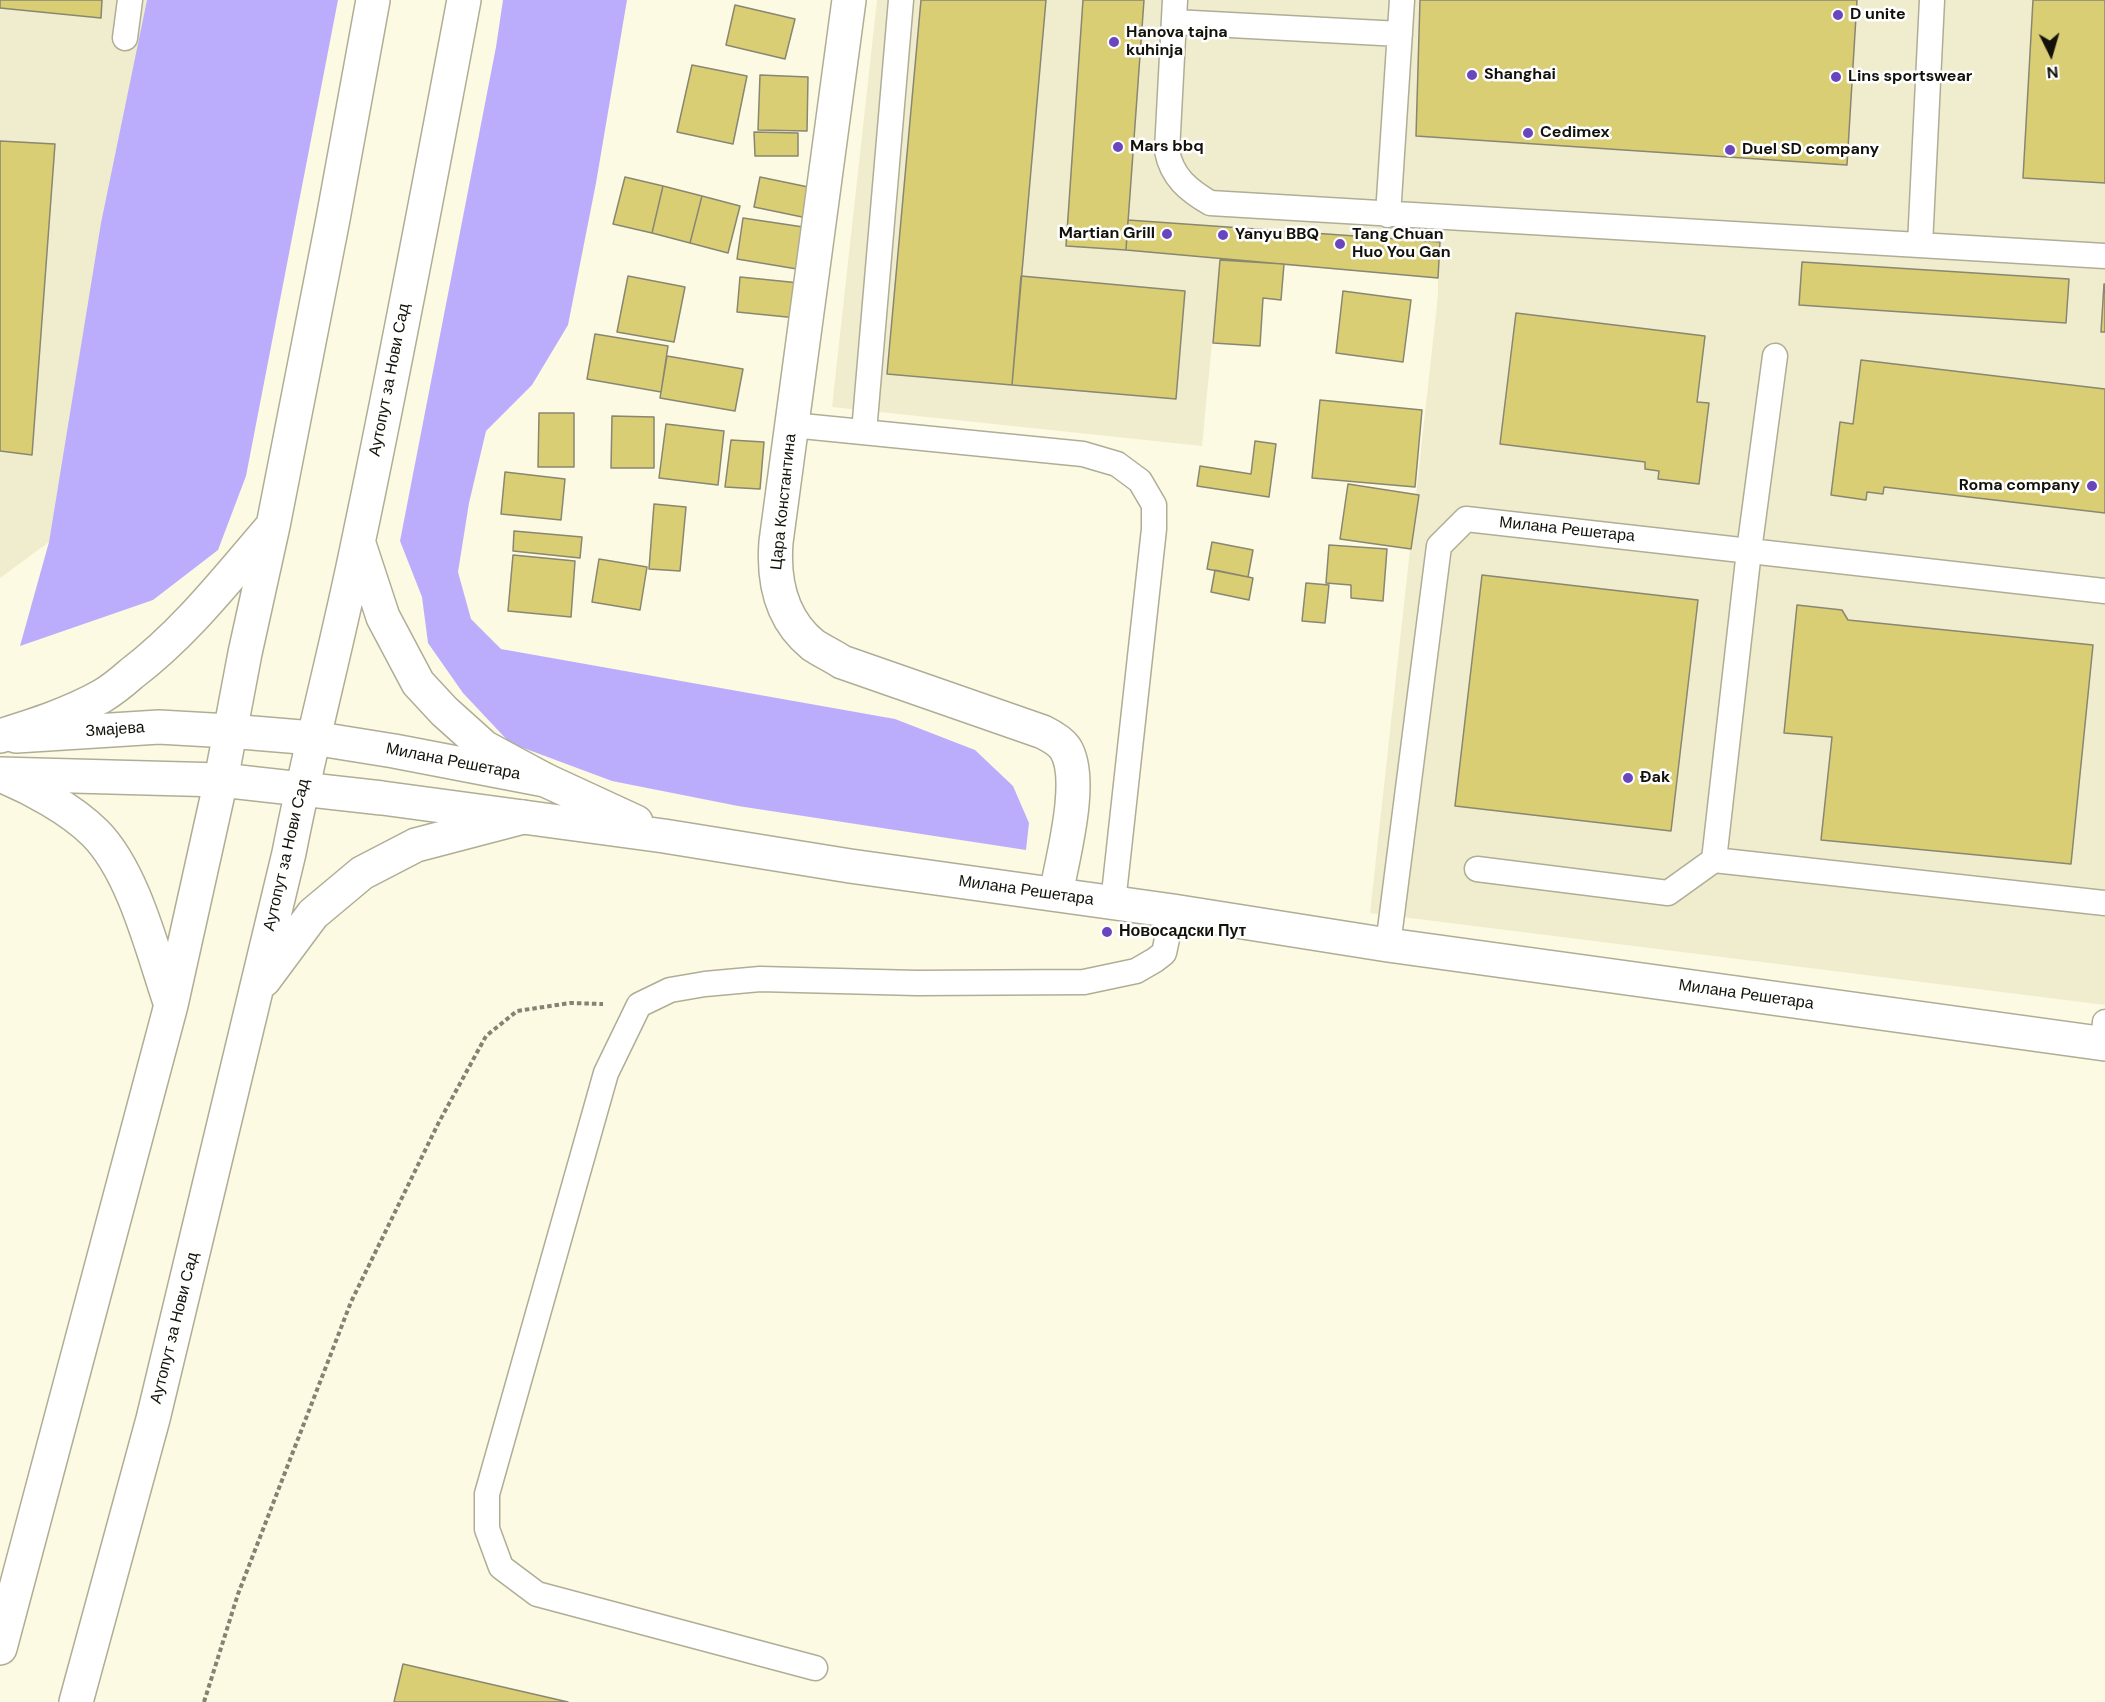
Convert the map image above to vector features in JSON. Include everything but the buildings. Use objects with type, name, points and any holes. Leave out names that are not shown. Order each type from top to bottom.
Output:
[{"type":"main road","points":[[0,1648],[171,1005],[221,780],[273,526],[373,0]]},
{"type":"main road","name":"Аутопут за Нови Сад","points":[[76,1702],[153,1419],[334,657],[359,541],[464,0]]},
{"type":"main road","name":"Цара Константина","points":[[849,0],[792,425],[775,562],[776,584],[793,623],[813,644],[842,662],[1043,732],[1065,747],[1071,759],[1073,787],[1056,894]]},
{"type":"main road","points":[[0,736],[62,716],[104,695],[152,659],[200,611],[273,526]]},
{"type":"main road","points":[[359,541],[383,617],[418,683],[444,711],[484,747],[545,780]]},
{"type":"main road","name":"Змајева","points":[[0,736],[159,727],[230,731]]},
{"type":"main road","name":"Милана Решетара","points":[[230,731],[314,738],[545,780],[664,836]]},
{"type":"main road","points":[[0,775],[221,780]]},
{"type":"main road","points":[[0,775],[22,784],[56,804],[94,832],[107,848],[131,892],[171,1005]]},
{"type":"main road","name":"Милана Решетара","points":[[221,780],[664,836],[850,866],[1173,911],[1388,945],[2104,1037]]},
{"type":"main road","points":[[256,991],[313,914],[362,873],[417,845],[523,817]]},
{"type":"lane","points":[[125,38],[130,0]]},
{"type":"lane","points":[[864,432],[901,0]]},
{"type":"lane","points":[[1388,215],[1402,0]]},
{"type":"lane","points":[[1920,245],[1932,0]]},
{"type":"lane","points":[[1400,33],[1175,11],[1167,151],[1181,183],[1210,203],[2105,256]]},
{"type":"lane","points":[[1714,860],[1749,550],[1775,356]]},
{"type":"lane","points":[[792,425],[1083,454],[1117,464],[1140,481],[1154,505],[1154,529],[1113,903]]},
{"type":"lane","name":"Милана Решетара","points":[[1388,945],[1439,546],[1466,519],[2105,591]]},
{"type":"lane","points":[[1477,869],[1668,893],[1714,860],[2105,903]]},
{"type":"lane","points":[[815,1668],[537,1594],[501,1566],[487,1529],[487,1494],[606,1074],[639,1005],[670,990],[760,979],[1084,982],[1136,971],[1164,953],[1173,911]]},
{"type":"path","points":[[204,1702],[238,1594],[351,1302],[439,1122],[486,1036],[517,1011],[570,1003],[639,1005]]},
{"type":"shaded area","points":[[0,0],[152,0],[49,542],[0,578]]},
{"type":"shaded area","points":[[147,0],[338,0],[246,476],[218,550],[153,600],[20,646],[49,542],[101,223]]},
{"type":"shaded area","points":[[503,0],[627,0],[596,183],[568,325],[532,385],[486,431],[469,503],[458,572],[471,619],[501,649],[895,719],[975,750],[1013,786],[1029,823],[1026,850],[738,806],[612,781],[510,743],[463,693],[428,643],[422,597],[400,541],[496,47]]},
{"type":"shaded area","points":[[877,0],[2105,0],[2105,1005],[1370,913],[1438,295],[1438,278],[1220,260],[1202,446],[832,407]]},
{"type":"place","name":"D unite","points":[[1838,15]]},
{"type":"place","name":"Hanova tajna kuhinja","points":[[1114,42]]},
{"type":"place","name":"Shanghai","points":[[1472,75]]},
{"type":"place","name":"Lins sportswear","points":[[1836,77]]},
{"type":"place","name":"Cedimex","points":[[1528,133]]},
{"type":"place","name":"Mars bbq","points":[[1118,147]]},
{"type":"place","name":"Duel SD company","points":[[1730,150]]},
{"type":"place","name":"Martian Grill","points":[[1167,234]]},
{"type":"place","name":"Yanyu BBQ","points":[[1223,235]]},
{"type":"place","name":"Tang Chuan Huo You Gan","points":[[1340,244]]},
{"type":"place","name":"Roma company","points":[[2092,486]]},
{"type":"place","name":"Đak","points":[[1628,778]]},
{"type":"place","name":"Новосадски Пут","points":[[1107,932]]}]
